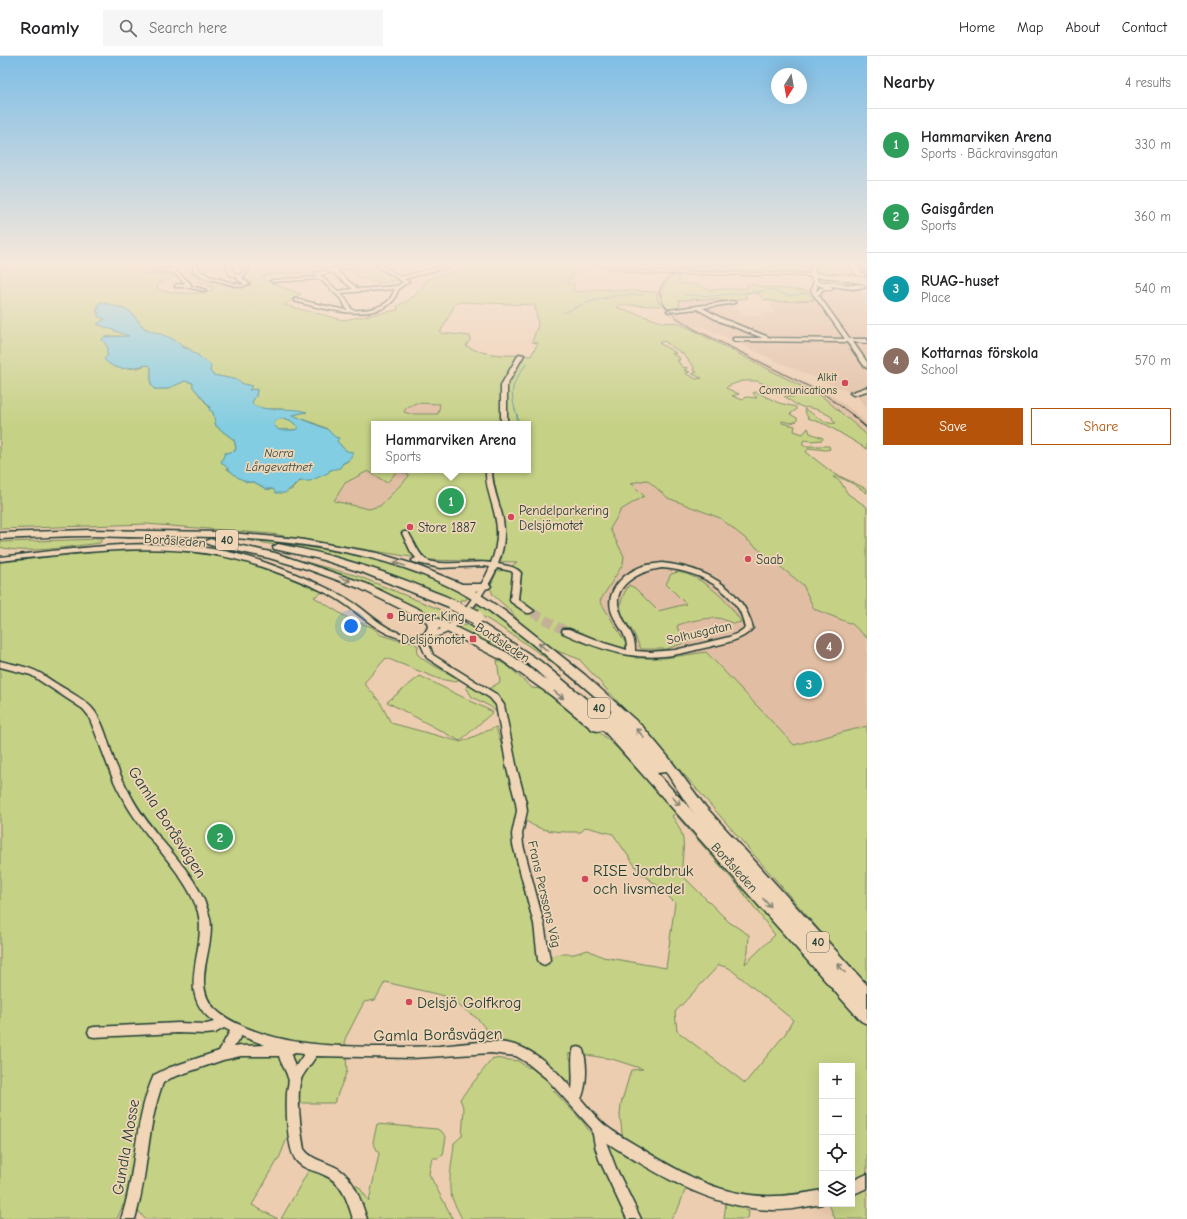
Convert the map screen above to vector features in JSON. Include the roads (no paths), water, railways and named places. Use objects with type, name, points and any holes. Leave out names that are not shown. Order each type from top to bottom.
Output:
[{"type":"highway","name":"Boråsleden","points":[[0,536],[147,533],[224,539],[307,553],[386,576],[474,619],[520,644],[588,697],[634,740],[700,811],[867,997]]},
{"type":"highway","points":[[147,533],[184,533],[259,538],[322,546],[367,555],[414,568],[461,587],[475,588],[485,586]]},
{"type":"highway","name":"Boråsleden","points":[[0,540],[124,537],[210,542],[279,552],[349,570],[451,607]]},
{"type":"highway","points":[[210,542],[271,555],[330,573],[363,586],[487,646],[528,672],[584,715],[650,772]]},
{"type":"highway","points":[[461,587],[474,600],[490,605],[576,673],[624,716],[652,746],[700,811]]},
{"type":"highway","name":"Boråsleden","points":[[474,619],[555,679],[601,719],[867,1016]]},
{"type":"highway","points":[[425,636],[434,627],[433,621]]},
{"type":"street","points":[[720,319],[773,340]]},
{"type":"street","points":[[834,319],[867,366]]},
{"type":"street","points":[[735,339],[867,341]]},
{"type":"street","points":[[504,421],[504,385],[519,356]]},
{"type":"street","points":[[853,393],[867,389]]},
{"type":"street","points":[[0,559],[76,549],[132,546],[191,548],[230,555],[275,569],[330,592],[348,602],[388,632],[404,636],[425,636],[449,628],[485,586],[494,566],[500,546],[501,534],[490,486],[489,473]]},
{"type":"street","points":[[406,533],[420,562],[440,566],[474,563],[513,569],[518,573],[514,600],[530,611]]},
{"type":"street","name":"Solhusgatan","points":[[566,631],[605,648],[631,652],[650,654],[672,652],[732,638],[744,634],[749,628],[740,605],[725,591],[703,576],[678,566],[643,569],[624,580],[618,587],[614,603],[618,620],[633,643],[631,652]]},
{"type":"street","name":"Frans Perssons Väg","points":[[425,636],[430,656],[493,696],[500,705],[512,769],[521,802],[522,811],[517,834],[518,845],[540,924],[544,960]]},
{"type":"street","name":"Gamla Boråsvägen","points":[[0,664],[34,673],[86,707],[92,714],[122,788],[153,836],[190,884],[199,904],[204,920],[205,936],[199,971],[198,989],[203,1004],[209,1012],[224,1022],[280,1045],[310,1049],[415,1052],[484,1047],[500,1048],[519,1052],[545,1070],[598,1127],[675,1175],[716,1195],[741,1201],[765,1203],[795,1202],[819,1198]]},
{"type":"street","points":[[94,1032],[178,1028],[206,1029],[215,1028],[224,1022]]},
{"type":"street","points":[[223,1055],[238,1029]]},
{"type":"street","points":[[310,1049],[311,1055],[296,1077],[293,1088],[297,1145],[300,1156],[313,1164],[336,1173],[345,1184],[353,1199],[360,1219]]},
{"type":"street","name":"Gundla Mosse","points":[[128,1219],[139,1176],[143,1134],[150,1101],[158,1079],[168,1074],[223,1055],[240,1051],[304,1051],[310,1049]]},
{"type":"street","points":[[284,1050],[284,1055],[296,1077]]},
{"type":"street","points":[[574,1100],[579,1091],[580,1079],[578,1052]]},
{"type":"street","points":[[598,1127],[597,1133],[604,1152],[634,1219]]},
{"type":"street","points":[[855,1187],[867,1181]]},
{"type":"water","name":"Norra Långevattnet","points":[[105,319],[137,319],[144,328],[171,338],[181,344],[182,347],[189,349],[211,365],[210,371],[213,375],[238,380],[243,384],[252,386],[249,390],[257,389],[256,396],[252,402],[253,405],[266,409],[300,410],[307,412],[292,415],[327,429],[335,437],[339,438],[337,441],[344,449],[353,452],[351,458],[343,463],[340,468],[330,470],[328,473],[310,481],[300,481],[285,493],[276,493],[273,489],[266,489],[254,482],[247,482],[237,477],[221,462],[225,453],[235,451],[236,447],[234,440],[216,426],[213,412],[209,410],[210,407],[193,387],[193,383],[185,381],[167,389],[154,389],[151,384],[151,367],[149,365],[120,368],[109,364],[104,359],[108,355],[106,352],[108,348],[102,339],[104,337],[129,336],[97,324]],"holes":[[[282,418],[290,420],[299,428],[294,430],[279,430],[274,425],[275,421]]]},
{"type":"waterway","points":[[517,416],[512,394],[513,388],[514,383],[526,364]]},
{"type":"waterway","points":[[517,415],[518,421]]},
{"type":"tunnel","points":[[530,611],[535,614]]},
{"type":"tunnel","points":[[533,613],[566,631]]},
{"type":"railway","points":[[679,319],[694,329],[824,394],[854,416]]},
{"type":"railway","points":[[852,415],[867,428]]},
{"type":"place","name":"Alkit Communications","points":[[845,383]]},
{"type":"place","name":"Hammarviken Arena","points":[[451,501]]},
{"type":"place","name":"Pendelparkering Delsjömotet","points":[[511,517]]},
{"type":"place","name":"Store 1887","points":[[410,527]]},
{"type":"place","name":"Saab","points":[[748,559]]},
{"type":"place","name":"Burger King","points":[[390,616]]},
{"type":"place","name":"Delsjömotet","points":[[473,639]]},
{"type":"place","name":"Kottarnas förskola","points":[[829,646]]},
{"type":"place","name":"RUAG-huset","points":[[809,684]]},
{"type":"place","name":"Gaisgården","points":[[220,837]]},
{"type":"place","name":"RISE Jordbruk och livsmedel","points":[[585,879]]},
{"type":"place","name":"Delsjö Golfkrog","points":[[409,1002]]}]
